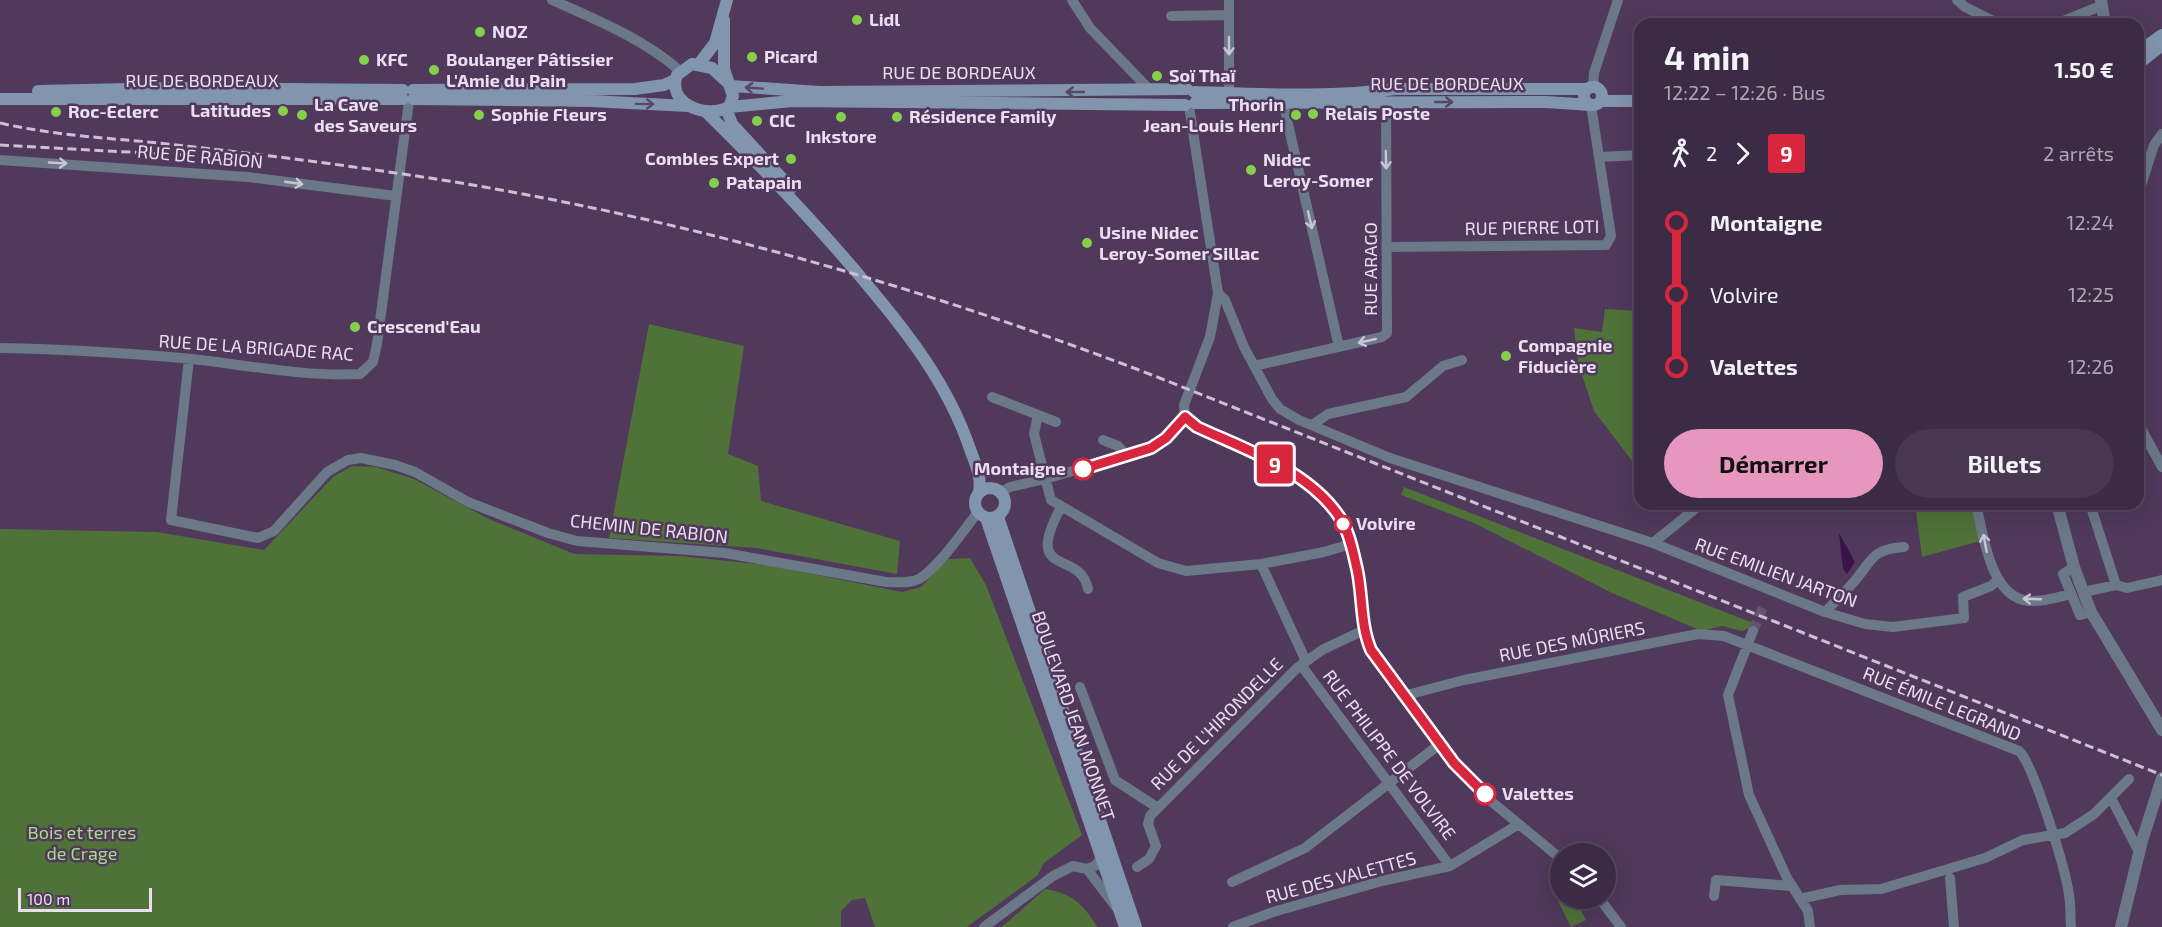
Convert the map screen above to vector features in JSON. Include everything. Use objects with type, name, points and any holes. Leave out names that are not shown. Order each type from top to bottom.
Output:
[{"type":"main road","points":[[727,0],[724,20],[728,83],[733,96],[728,107],[732,124],[847,256],[950,385],[976,442],[990,491],[1005,506],[987,516]]},
{"type":"main road","points":[[698,65],[715,43],[724,20]]},
{"type":"main road","points":[[2144,48],[2162,35]]},
{"type":"main road","points":[[2144,59],[2162,45]]},
{"type":"main road","points":[[728,83],[712,68],[692,64],[677,75],[677,95],[688,105],[705,111],[847,256]]},
{"type":"main road","name":"RUE DE BORDEAUX","points":[[408,96],[634,89],[664,85],[677,75]]},
{"type":"main road","name":"RUE DE BORDEAUX","points":[[728,83],[820,92],[1106,92],[1148,88],[1190,99],[1228,93],[1634,93]]},
{"type":"main road","name":"RUE DE BORDEAUX","points":[[0,90],[408,96],[688,105]]},
{"type":"main road","name":"RUE DE BORDEAUX","points":[[0,99],[210,94]]},
{"type":"main road","name":"RUE DE BORDEAUX","points":[[728,107],[792,101],[1190,99],[1283,102],[1546,102],[1594,95],[1634,100]]},
{"type":"main road","points":[[705,111],[728,107]]},
{"type":"main road","points":[[990,491],[975,502],[987,516],[1136,927]]},
{"type":"main road","name":"BOULEVARD JEAN MONNET","points":[[987,516],[1125,927]]},
{"type":"street","points":[[552,0],[627,37],[667,60],[677,75]]},
{"type":"street","points":[[1072,0],[1090,28],[1148,88]]},
{"type":"street","points":[[1228,93],[1229,0]]},
{"type":"street","points":[[1594,95],[1594,73],[1618,0]]},
{"type":"street","points":[[1957,0],[1965,8],[1986,18]]},
{"type":"street","points":[[2069,18],[2102,3],[2104,18]]},
{"type":"street","points":[[1171,16],[1229,15]]},
{"type":"street","name":"RUE PIERRE LOTI","points":[[1387,247],[1606,245],[1611,236],[1594,95]]},
{"type":"street","points":[[396,196],[408,96]]},
{"type":"street","points":[[1190,99],[1218,293],[1210,337],[1185,400],[1183,410],[1185,417],[1197,427],[1296,475],[1340,518],[1351,544],[1360,580],[1364,630],[1371,650],[1403,696],[1463,773],[1518,825],[1550,850]]},
{"type":"street","points":[[1283,102],[1339,347]]},
{"type":"street","name":"RUE ARAGO","points":[[1254,366],[1382,337],[1387,333],[1386,102]]},
{"type":"street","points":[[2144,176],[2154,145],[2162,134]]},
{"type":"street","points":[[1600,156],[1634,155]]},
{"type":"street","name":"RUE DE RABION","points":[[0,160],[248,177],[396,196]]},
{"type":"street","name":"RUE DE LA BRIGADE RAC","points":[[0,348],[56,349],[189,359],[344,375],[360,374],[373,362],[377,344],[396,196]]},
{"type":"street","name":"RUE EMILIEN JARTON","points":[[1218,293],[1225,300],[1254,366],[1276,405],[1288,414],[1390,458],[1653,543],[1770,592],[1825,612],[1893,627],[1964,618],[1964,597],[1991,586],[1998,580]]},
{"type":"street","name":"CHEMIN DE RABION","points":[[189,359],[171,520],[229,534],[258,538],[274,531],[327,472],[348,460],[361,458],[415,472],[468,502],[548,533],[577,541],[725,553],[886,582],[906,583],[920,578],[987,516]]},
{"type":"street","points":[[1312,425],[1328,414],[1406,397],[1443,366],[1462,360]]},
{"type":"street","points":[[992,397],[1056,422]]},
{"type":"street","points":[[1038,415],[1034,434],[1049,498],[1170,568],[1205,570],[1261,564],[1324,552],[1351,544]]},
{"type":"street","points":[[990,491],[1045,479],[1127,456],[1161,442],[1185,417]]},
{"type":"street","points":[[2144,434],[2162,467]]},
{"type":"street","points":[[1103,440],[1118,446],[1127,456]]},
{"type":"street","points":[[1061,507],[1048,531],[1046,544],[1052,556],[1083,577],[1088,589]]},
{"type":"street","points":[[1653,543],[1694,510]]},
{"type":"street","points":[[1977,510],[1987,556],[1998,580],[2020,599],[2030,601],[2116,585],[2127,588],[2162,580]]},
{"type":"street","points":[[2059,510],[2074,567],[2077,593],[2091,612],[2118,662],[2161,727]]},
{"type":"street","points":[[2092,510],[2116,585]]},
{"type":"street","points":[[1825,612],[1852,584],[1874,555],[1883,550],[1904,547]]},
{"type":"street","name":"RUE PHILIPPE DE VOLVIRE","points":[[1261,564],[1304,657],[1304,669],[1450,866]]},
{"type":"street","points":[[1764,604],[1770,592]]},
{"type":"street","name":"RUE DE L'HIRONDELLE","points":[[1137,867],[1153,853],[1155,841],[1149,824],[1150,816],[1304,662],[1350,635],[1364,630]]},
{"type":"street","points":[[1753,631],[1728,695],[1749,795],[1791,886],[1808,911],[1810,927]]},
{"type":"street","name":"RUE DES MÛRIERS","points":[[1403,696],[1464,680],[1698,634],[1711,633],[1747,645]]},
{"type":"street","name":"RUE ÉMILE LEGRAND","points":[[1747,645],[2019,751],[2026,760],[2038,790],[2067,886],[2071,927]]},
{"type":"street","points":[[1080,687],[1115,780],[1158,808]]},
{"type":"street","points":[[1232,882],[1305,848],[1440,744]]},
{"type":"street","points":[[2121,927],[2139,852],[2158,797],[2162,778]]},
{"type":"street","points":[[1800,899],[1840,890],[1881,889],[1985,858],[2023,840],[2052,837],[2073,828],[2111,798],[2129,779]]},
{"type":"street","points":[[2111,798],[2139,852]]},
{"type":"street","name":"RUE DES VALETTES","points":[[1233,927],[1273,912],[1382,881],[1450,866],[1518,825]]},
{"type":"street","points":[[984,927],[1053,876],[1073,866],[1087,869],[1095,866],[1102,857]]},
{"type":"street","points":[[1087,869],[1121,913]]},
{"type":"street","points":[[1950,878],[1954,927]]},
{"type":"street","points":[[1714,896],[1716,880],[1791,886]]},
{"type":"street","points":[[1607,909],[1621,927]]},
{"type":"green space","points":[[1605,309],[1634,311],[1634,463],[1594,411],[1578,363],[1574,328],[1602,332]]},
{"type":"green space","points":[[649,324],[744,346],[728,454],[758,466],[761,501],[900,541],[897,574],[756,548],[609,538]]},
{"type":"green space","name":"Bois et terres de Crage","points":[[352,466],[376,467],[414,479],[489,519],[574,554],[680,556],[767,565],[902,592],[921,587],[948,559],[970,558],[986,585],[1082,835],[1044,863],[1037,876],[967,927],[875,927],[865,898],[852,900],[841,911],[841,927],[0,927],[0,529],[157,532],[264,550],[333,477]]},
{"type":"green space","points":[[1404,487],[1753,623],[1750,628],[1742,631],[1722,626],[1702,631],[1612,593],[1474,523],[1401,495]]},
{"type":"green space","points":[[1916,510],[1974,510],[1980,541],[1922,557]]},
{"type":"green space","points":[[1045,889],[1062,893],[1076,901],[1097,927],[1002,927]]},
{"type":"green space","points":[[1562,909],[1580,909],[1586,920],[1571,927]]},
{"type":"shaded area","points":[[1839,533],[1855,562],[1847,574],[1843,569]]},
{"type":"tunnel","points":[[1753,631],[1764,604]]},
{"type":"railway","points":[[0,123],[59,133],[333,164],[528,195],[709,235],[888,284],[977,312],[1152,375],[2162,775]]},
{"type":"railway","points":[[0,145],[183,155]]},
{"type":"bus line","name":"9","points":[[1083,469],[1151,448],[1166,438],[1185,417],[1197,427],[1296,475],[1331,507],[1345,528],[1360,580],[1364,630],[1371,650],[1454,763],[1485,794]]},
{"type":"place","name":"Lidl","points":[[857,20]]},
{"type":"place","name":"NOZ","points":[[480,32]]},
{"type":"place","name":"Picard","points":[[752,57]]},
{"type":"place","name":"KFC","points":[[364,60]]},
{"type":"place","name":"Boulanger Pâtissier L'Amie du Pain","points":[[434,70]]},
{"type":"place","name":"Soï Thaï","points":[[1157,76]]},
{"type":"place","name":"Latitudes","points":[[283,111]]},
{"type":"place","name":"Roc-Eclerc","points":[[56,112]]},
{"type":"place","name":"Relais Poste","points":[[1313,114]]},
{"type":"place","name":"La Cave des Saveurs","points":[[302,115]]},
{"type":"place","name":"Sophie Fleurs","points":[[479,115]]},
{"type":"place","name":"Thorin Jean-Louis Henri","points":[[1296,115]]},
{"type":"place","name":"Inkstore","points":[[841,117]]},
{"type":"place","name":"Résidence Family","points":[[897,117]]},
{"type":"place","name":"CIC","points":[[757,121]]},
{"type":"place","name":"Combles Expert","points":[[791,159]]},
{"type":"place","name":"Nidec Leroy-Somer","points":[[1251,170]]},
{"type":"place","name":"Patapain","points":[[714,183]]},
{"type":"place","name":"Usine Nidec Leroy-Somer Sillac","points":[[1087,243]]},
{"type":"place","name":"Crescend'Eau","points":[[355,327]]},
{"type":"place","name":"Compagnie Fiducière","points":[[1506,356]]},
{"type":"place","name":"Montaigne","points":[[1083,469]]},
{"type":"place","name":"Volvire","points":[[1343,524]]},
{"type":"place","name":"Valettes","points":[[1485,794]]}]
